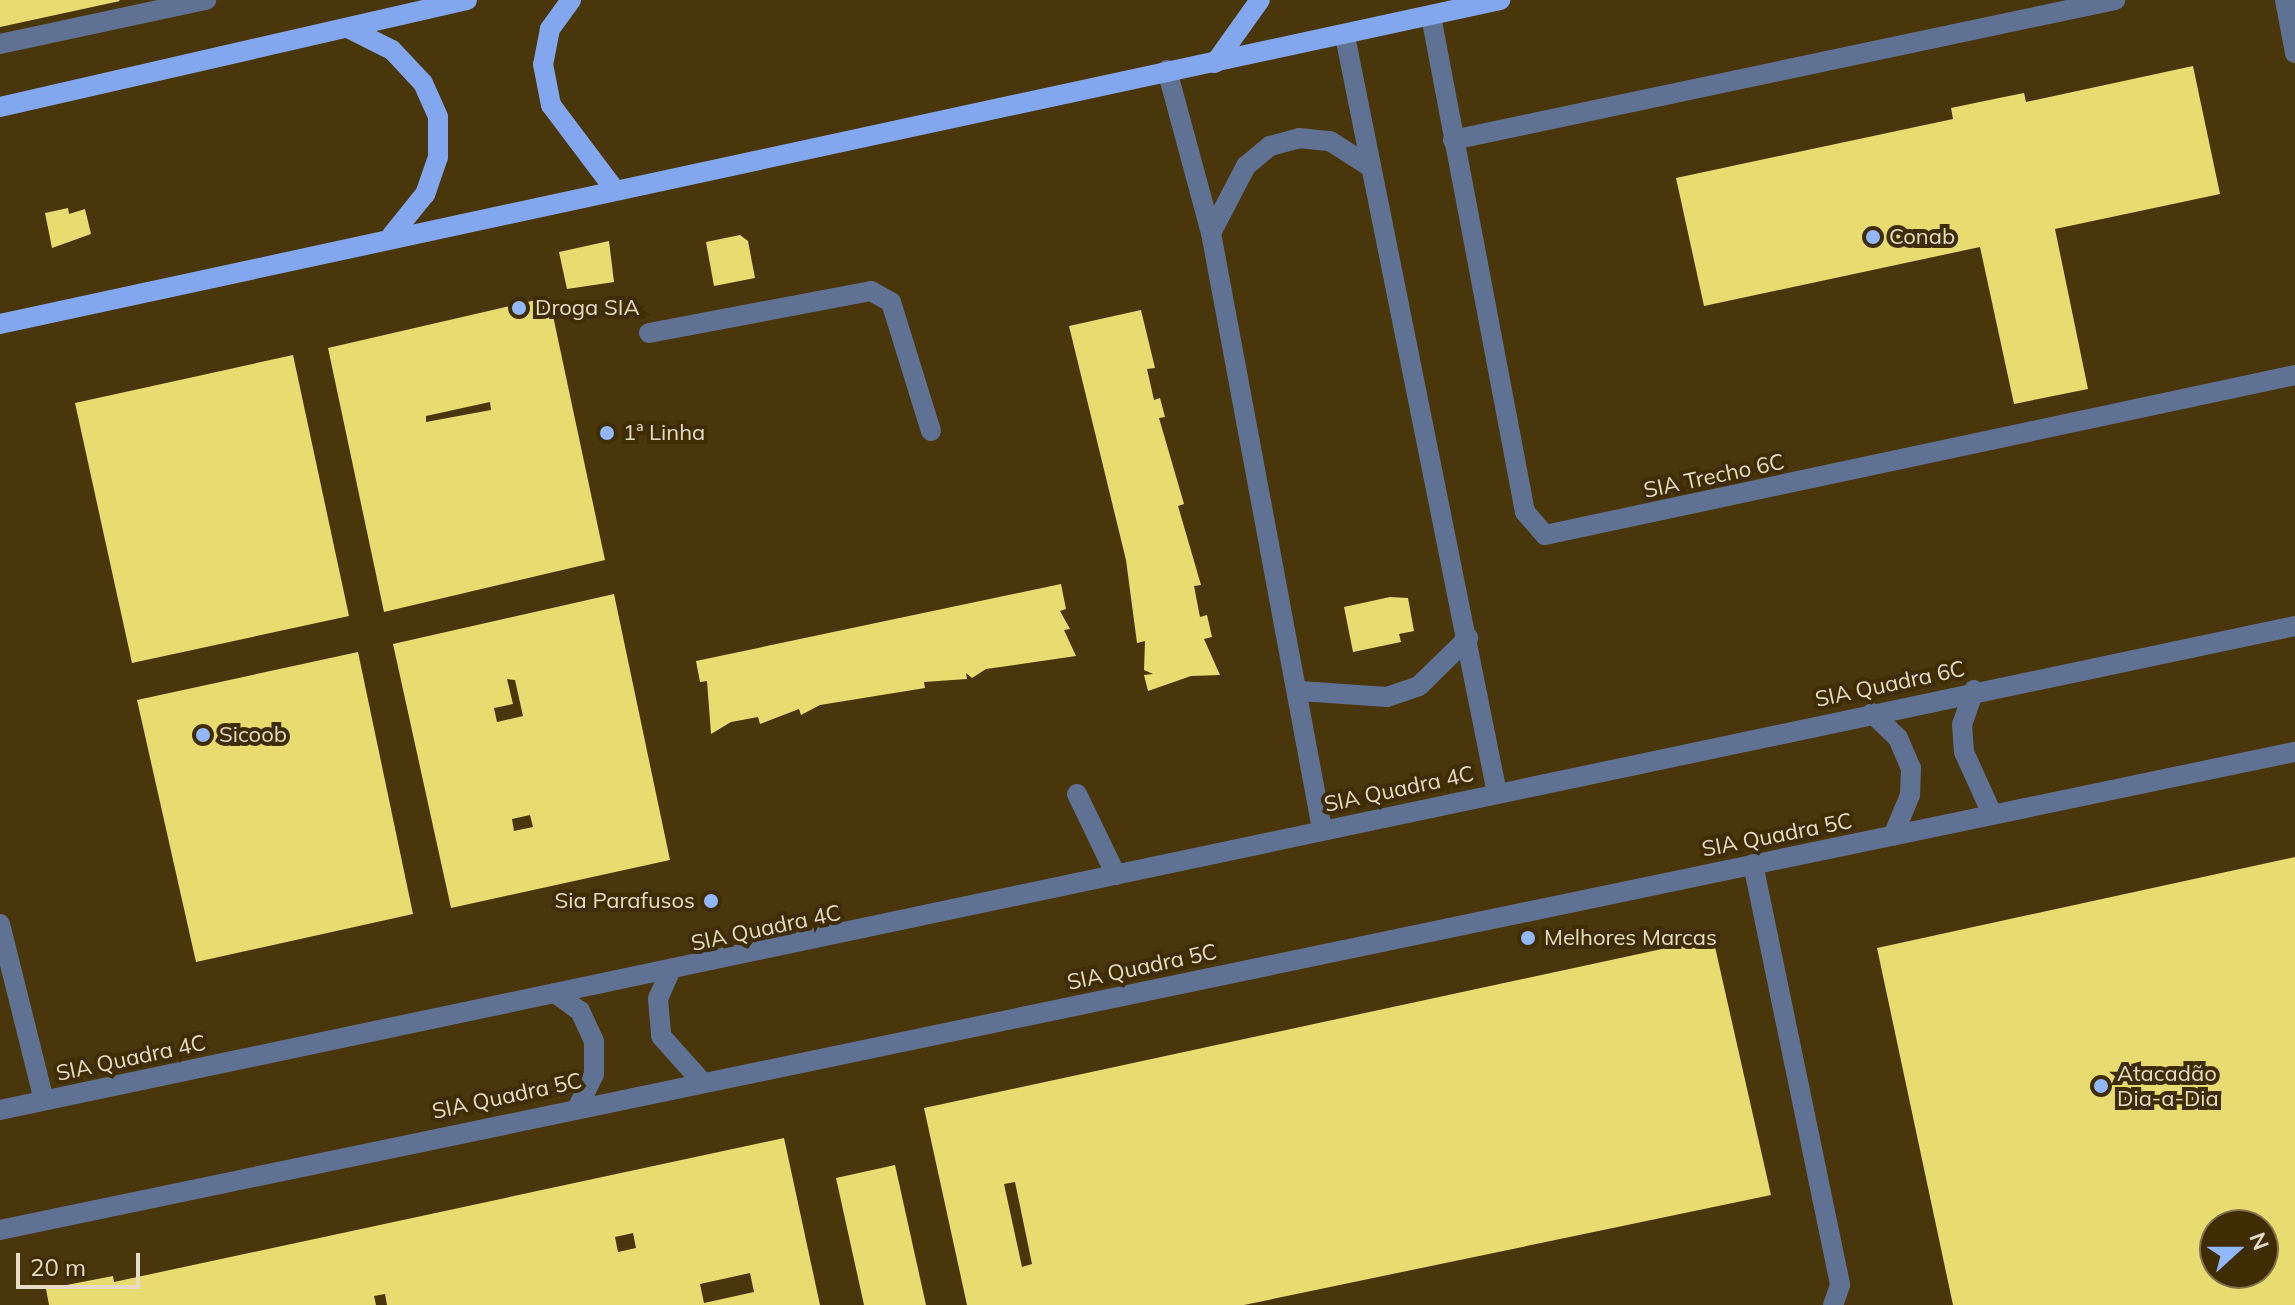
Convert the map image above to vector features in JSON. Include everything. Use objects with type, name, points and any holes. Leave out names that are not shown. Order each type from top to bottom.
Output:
[{"type":"main road","points":[[0,107],[467,0]]},
{"type":"main road","points":[[571,0],[550,29],[543,64],[551,105],[612,186]]},
{"type":"main road","points":[[1215,63],[1260,0]]},
{"type":"main road","points":[[0,324],[612,186],[1345,36],[1500,0]]},
{"type":"main road","points":[[348,28],[392,50],[423,83],[438,117],[438,157],[425,194],[392,235]]},
{"type":"street","points":[[0,44],[206,0]]},
{"type":"street","points":[[1453,140],[2115,0]]},
{"type":"street","points":[[2285,0],[2295,53]]},
{"type":"street","name":"SIA Trecho 6C","points":[[1431,16],[1525,512],[1545,535],[2295,375]]},
{"type":"street","points":[[1345,36],[1497,793]]},
{"type":"street","points":[[1167,70],[1211,233],[1300,691],[1322,829]]},
{"type":"street","points":[[1211,233],[1246,166],[1270,146],[1299,138],[1330,141],[1369,166]]},
{"type":"street","points":[[649,333],[871,291],[891,302],[931,431]]},
{"type":"street","name":"SIA Quadra 6C","points":[[1497,793],[1974,690],[2295,626]]},
{"type":"street","points":[[1300,691],[1387,697],[1419,686],[1468,638]]},
{"type":"street","points":[[1974,690],[1962,724],[1964,752],[1992,814]]},
{"type":"street","points":[[1872,713],[1898,738],[1911,768],[1910,795],[1893,836]]},
{"type":"street","name":"SIA Quadra 5C","points":[[0,1230],[579,1105],[703,1083],[2295,752]]},
{"type":"street","name":"SIA Quadra 4C","points":[[0,1110],[555,993],[669,974],[1497,793]]},
{"type":"street","points":[[1077,794],[1116,875]]},
{"type":"street","points":[[1753,864],[1840,1285],[1835,1302]]},
{"type":"street","points":[[0,924],[5,973],[44,1100]]},
{"type":"street","points":[[669,974],[658,999],[661,1036],[703,1083]]},
{"type":"street","points":[[555,993],[580,1011],[594,1041],[594,1074],[579,1105]]},
{"type":"building","points":[[0,0],[119,0],[120,1],[0,27]]},
{"type":"building","name":"Conab","points":[[2193,66],[2220,194],[2055,229],[2088,389],[2014,404],[1980,247],[1704,306],[1676,178],[1953,119],[1951,108],[2024,93],[2026,102]]},
{"type":"building","points":[[68,208],[69,214],[85,209],[91,234],[52,248],[45,213]]},
{"type":"building","points":[[740,235],[748,241],[755,278],[714,286],[706,242]]},
{"type":"building","points":[[609,241],[614,282],[567,289],[559,252]]},
{"type":"building","points":[[549,297],[605,560],[384,612],[328,348]],"holes":[[[490,402],[491,410],[426,422],[426,416]]]},
{"type":"building","points":[[1141,310],[1155,368],[1147,369],[1154,400],[1160,398],[1165,417],[1159,418],[1184,504],[1178,506],[1201,585],[1194,586],[1200,617],[1207,615],[1212,637],[1204,639],[1220,675],[1191,676],[1148,691],[1144,675],[1153,674],[1144,670],[1145,641],[1137,643],[1126,560],[1069,326]]},
{"type":"building","points":[[293,355],[349,616],[132,663],[75,403]]},
{"type":"building","points":[[1061,584],[1066,609],[1060,611],[1070,629],[1064,630],[1076,656],[986,669],[972,678],[966,673],[967,679],[924,682],[925,688],[820,705],[801,715],[799,709],[760,724],[758,717],[731,722],[711,734],[707,681],[700,682],[696,661]]},
{"type":"building","points":[[614,594],[670,860],[451,908],[393,644]],"holes":[[[507,679],[515,680],[523,716],[497,722],[494,708],[513,704]],[[530,815],[533,827],[514,831],[512,819]]]},
{"type":"building","points":[[1390,597],[1408,598],[1414,631],[1399,634],[1401,642],[1353,652],[1344,607]]},
{"type":"building","points":[[358,652],[413,914],[196,962],[137,700]]},
{"type":"building","name":"Atacadão Dia-a-Dia","points":[[2295,857],[2295,1305],[1953,1305],[1877,948]]},
{"type":"building","points":[[1713,938],[1771,1195],[1244,1305],[967,1305],[924,1108]],"holes":[[[1015,1182],[1032,1264],[1022,1267],[1004,1184]]]},
{"type":"building","points":[[784,1138],[820,1305],[387,1305],[385,1294],[374,1296],[376,1305],[49,1305],[46,1289],[113,1276],[114,1282]],"holes":[[[633,1233],[636,1248],[618,1252],[615,1237]],[[750,1273],[754,1292],[704,1303],[700,1284]]]},
{"type":"building","points":[[895,1165],[926,1305],[864,1305],[836,1178]]},
{"type":"place","name":"Conab","points":[[1873,237]]},
{"type":"place","name":"Droga SIA","points":[[519,308]]},
{"type":"place","name":"1ª Linha","points":[[607,433]]},
{"type":"place","name":"Sicoob","points":[[203,735]]},
{"type":"place","name":"Sia Parafusos","points":[[711,901]]},
{"type":"place","name":"Melhores Marcas","points":[[1528,938]]},
{"type":"place","name":"Atacadão Dia-a-Dia","points":[[2101,1086]]}]
